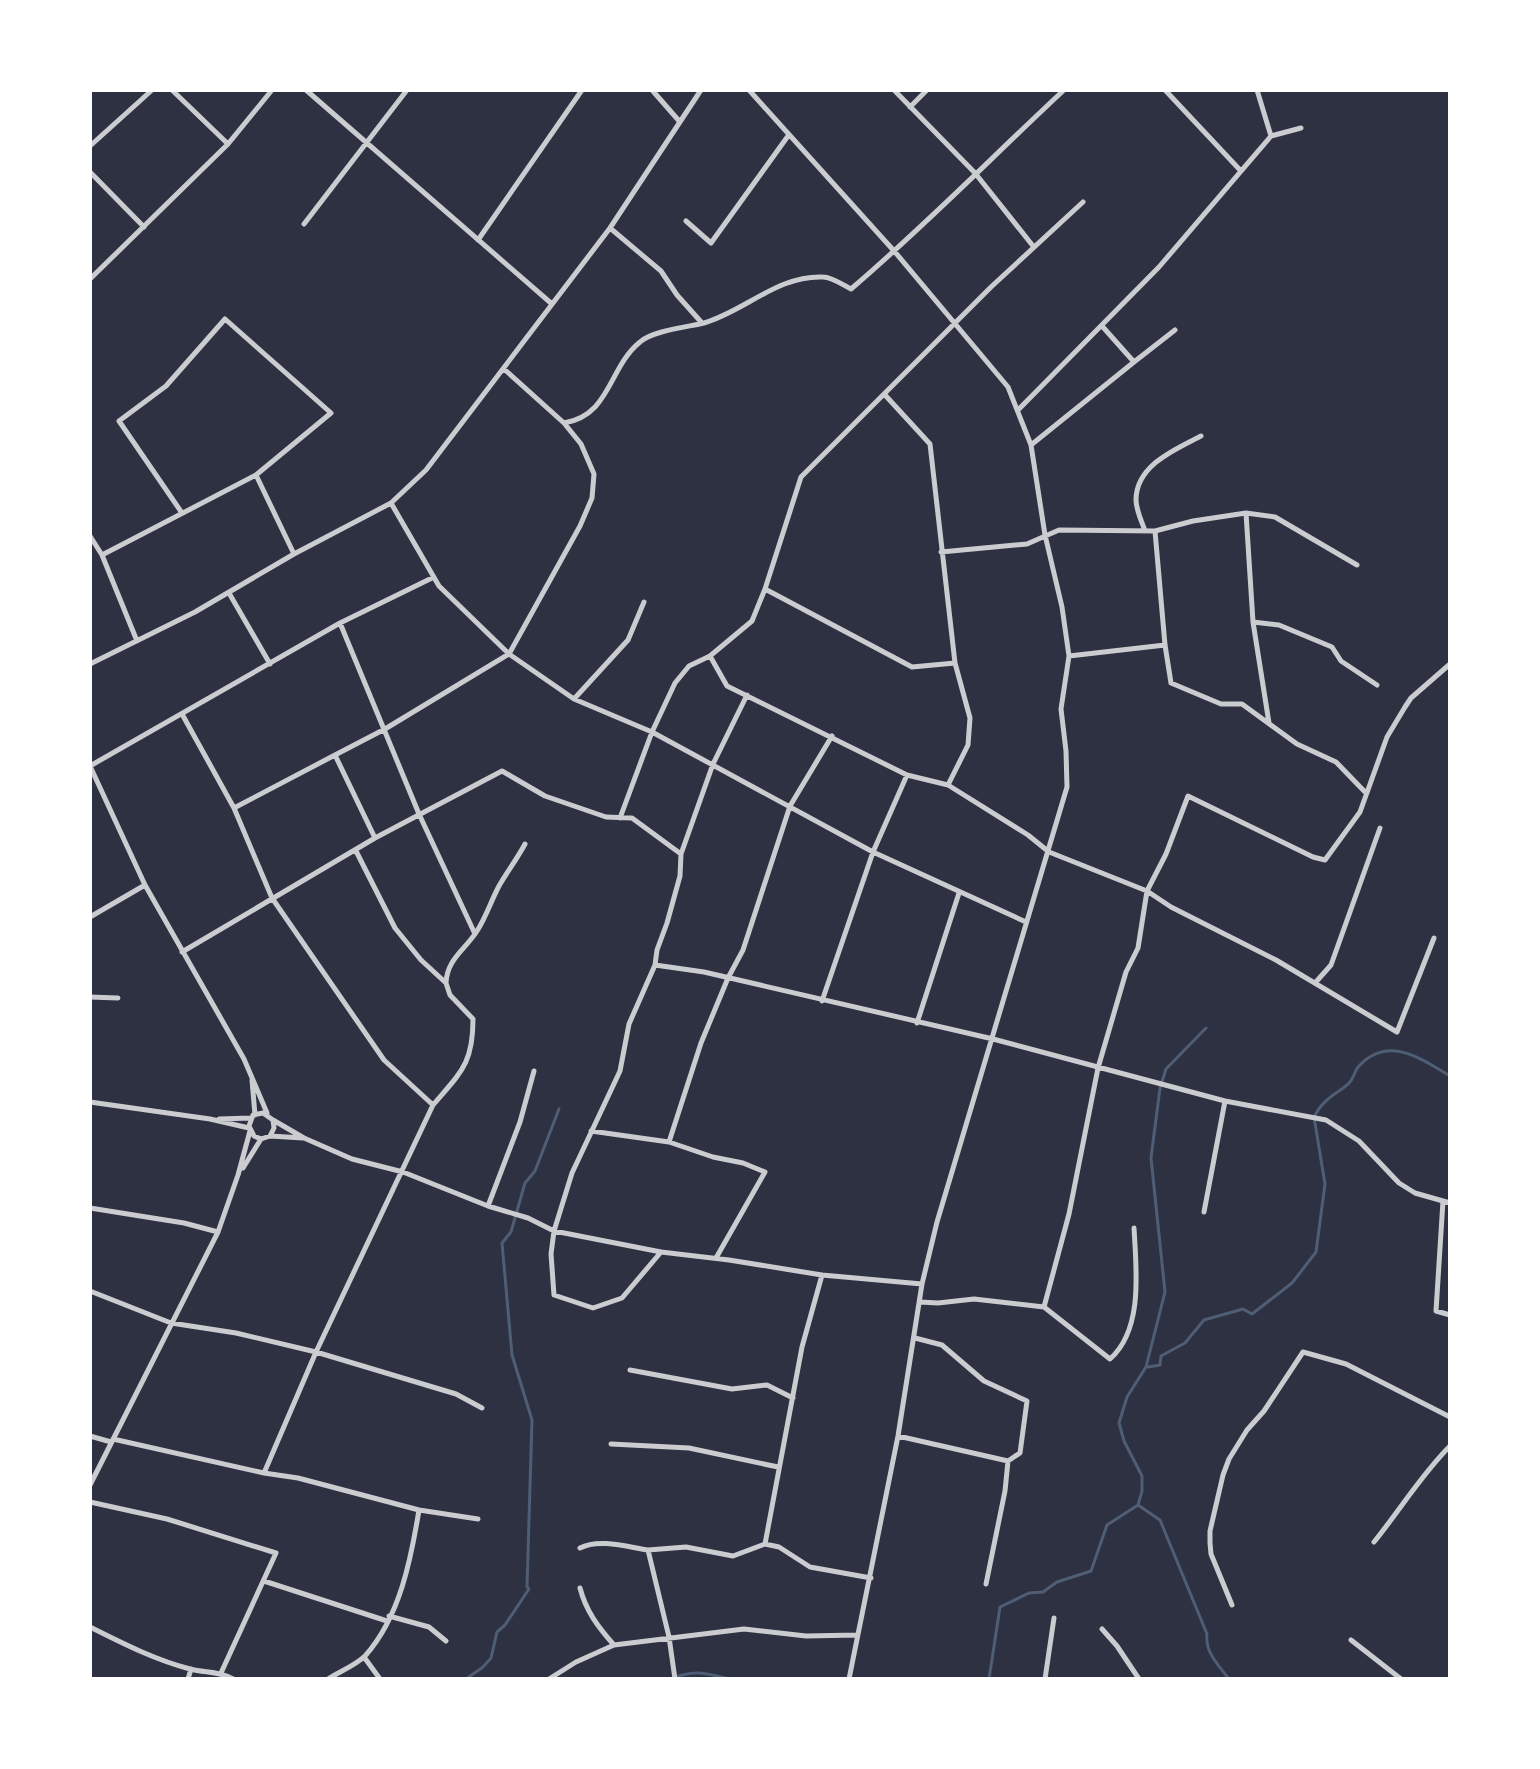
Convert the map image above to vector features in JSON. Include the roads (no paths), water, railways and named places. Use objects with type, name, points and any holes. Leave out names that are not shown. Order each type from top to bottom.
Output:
[{"type":"street","points":[[90,146],[152,90]]},
{"type":"street","points":[[172,90],[228,144]]},
{"type":"street","points":[[90,279],[228,144],[272,90]]},
{"type":"street","points":[[306,90],[552,304]]},
{"type":"street","points":[[304,224],[407,90]]},
{"type":"street","points":[[478,240],[582,90]]},
{"type":"street","points":[[652,90],[680,122]]},
{"type":"street","points":[[90,664],[229,593],[294,554],[391,503],[426,470],[610,228],[701,90]]},
{"type":"street","points":[[749,90],[895,252],[1008,387],[1031,445],[1069,656],[1061,709],[1067,787],[937,1222],[922,1284],[898,1436],[849,1679]]},
{"type":"street","points":[[894,90],[975,173],[1006,216],[1033,246]]},
{"type":"street","points":[[910,107],[927,90]]},
{"type":"street","points":[[564,423],[576,421],[599,406],[627,354],[643,339],[725,316],[784,282],[825,276],[851,289],[895,252],[1064,90]]},
{"type":"street","points":[[1165,90],[1240,170]]},
{"type":"street","points":[[1257,90],[1271,136]]},
{"type":"street","points":[[1018,410],[1159,267],[1271,136],[1301,128]]},
{"type":"street","points":[[686,221],[711,243],[788,136]]},
{"type":"street","points":[[90,172],[144,227]]},
{"type":"street","points":[[620,818],[652,732],[675,683],[689,666],[710,656],[752,621],[801,477],[1033,246],[1083,202]]},
{"type":"street","points":[[610,228],[661,271],[702,323]]},
{"type":"street","points":[[102,555],[256,475],[331,413],[225,319],[166,386],[119,421],[182,513]]},
{"type":"street","points":[[1102,326],[1134,362]]},
{"type":"street","points":[[1031,445],[1175,330]]},
{"type":"street","points":[[234,808],[385,729],[509,654],[580,526],[592,498],[594,474],[581,444],[564,423],[504,369]]},
{"type":"street","points":[[885,395],[930,444],[955,663],[970,718],[968,745],[948,785]]},
{"type":"street","points":[[1145,531],[1136,502],[1139,484],[1158,459],[1201,436]]},
{"type":"street","points":[[256,475],[294,554]]},
{"type":"street","points":[[391,503],[432,578],[509,654],[574,699],[652,732],[873,852],[1026,922]]},
{"type":"street","points":[[941,552],[1027,544],[1059,530],[1155,531],[1193,521],[1246,513],[1275,517],[1357,565]]},
{"type":"street","points":[[1246,513],[1253,622],[1269,724]]},
{"type":"street","points":[[1155,531],[1171,683],[1221,704],[1242,704],[1297,744],[1336,762],[1366,793]]},
{"type":"street","points":[[90,536],[102,555],[137,641]]},
{"type":"street","points":[[432,578],[340,623],[90,766],[145,885],[251,1071],[267,1113],[273,1120],[304,1138],[352,1159],[403,1172],[488,1206],[528,1218],[554,1231],[661,1252],[822,1275],[922,1284]]},
{"type":"street","points":[[765,589],[912,667],[955,663]]},
{"type":"street","points":[[229,593],[270,664]]},
{"type":"street","points":[[574,699],[628,640],[644,602]]},
{"type":"street","points":[[1253,622],[1279,625],[1332,647],[1341,661],[1377,685]]},
{"type":"street","points":[[340,623],[419,814],[475,934]]},
{"type":"street","points":[[1069,656],[1165,645]]},
{"type":"street","points":[[710,656],[727,686],[907,775],[948,785],[1028,835],[1049,852],[1147,891],[1171,907],[1276,960],[1397,1032],[1434,938]]},
{"type":"street","points":[[1044,1307],[1069,1214],[1098,1068],[1126,972],[1138,948],[1147,891],[1166,854],[1188,796],[1325,860],[1360,812],[1387,737],[1405,707],[1450,664]]},
{"type":"street","points":[[661,1252],[622,1298],[593,1308],[554,1295],[551,1254],[554,1231],[572,1173],[620,1071],[629,1024],[655,965],[680,876],[681,854],[713,764],[747,695]]},
{"type":"street","points":[[182,714],[234,808],[272,898],[384,1060],[433,1105]]},
{"type":"street","points":[[669,1142],[701,1043],[743,950],[790,806],[832,736]]},
{"type":"street","points":[[335,755],[375,838]]},
{"type":"street","points":[[182,952],[375,838],[502,771],[545,796],[606,817],[632,818],[681,854]]},
{"type":"street","points":[[822,1001],[873,852],[907,775]]},
{"type":"street","points":[[1315,983],[1331,965],[1380,828]]},
{"type":"street","points":[[264,1473],[316,1352],[433,1105],[459,1075],[473,1049],[473,1019],[450,995],[446,983],[447,971],[455,956],[475,934],[525,844]]},
{"type":"street","points":[[356,851],[395,928],[421,960],[446,983]]},
{"type":"street","points":[[90,917],[145,885]]},
{"type":"street","points":[[917,1023],[959,893]]},
{"type":"street","points":[[655,965],[728,978],[993,1039],[1225,1101],[1326,1120],[1359,1141],[1399,1183],[1415,1193],[1447,1202],[1436,1311],[1450,1315]]},
{"type":"street","points":[[90,997],[118,998]]},
{"type":"street","points":[[90,1485],[218,1232],[238,1175],[253,1116],[251,1071]]},
{"type":"street","points":[[488,1206],[520,1122],[534,1071]]},
{"type":"street","points":[[1204,1212],[1225,1101]]},
{"type":"street","points":[[90,1102],[210,1119],[250,1130],[261,1139]]},
{"type":"street","points":[[210,1119],[267,1113]]},
{"type":"street","points":[[270,1136],[274,1128],[273,1120]]},
{"type":"street","points":[[591,1131],[669,1142],[765,1172],[715,1259]]},
{"type":"street","points":[[238,1175],[261,1139],[270,1136],[304,1138]]},
{"type":"street","points":[[90,1208],[184,1223],[218,1232]]},
{"type":"street","points":[[920,1302],[974,1299],[1044,1307],[1110,1359],[1116,1354],[1132,1322],[1136,1304],[1134,1228]]},
{"type":"street","points":[[765,1544],[802,1347],[822,1275]]},
{"type":"street","points":[[90,1291],[171,1323],[236,1333],[316,1352],[456,1394],[482,1408]]},
{"type":"street","points":[[898,1436],[1008,1461],[1020,1453],[1027,1401],[984,1381],[942,1345],[915,1338]]},
{"type":"street","points":[[1232,1605],[1211,1554],[1210,1543],[1223,1475],[1247,1430],[1264,1411],[1303,1352],[1346,1364],[1450,1417]]},
{"type":"street","points":[[630,1370],[732,1389],[767,1385],[793,1398]]},
{"type":"street","points":[[90,1436],[298,1478],[419,1510],[478,1519]]},
{"type":"street","points":[[611,1444],[689,1448],[778,1467]]},
{"type":"street","points":[[1374,1542],[1406,1503],[1427,1468],[1450,1446]]},
{"type":"street","points":[[986,1584],[1003,1504],[1008,1461]]},
{"type":"street","points":[[90,1502],[167,1519],[276,1553],[221,1673]]},
{"type":"street","points":[[328,1679],[364,1657],[388,1619],[410,1562],[419,1510]]},
{"type":"street","points":[[580,1548],[587,1544],[648,1550],[686,1547],[733,1556],[765,1544],[779,1547],[810,1567],[871,1578]]},
{"type":"street","points":[[648,1550],[675,1676]]},
{"type":"street","points":[[264,1581],[388,1619],[429,1627],[446,1641]]},
{"type":"street","points":[[580,1588],[585,1606],[614,1645]]},
{"type":"street","points":[[1045,1679],[1054,1618]]},
{"type":"street","points":[[90,1627],[134,1648],[191,1669],[221,1673],[233,1679]]},
{"type":"street","points":[[549,1679],[576,1662],[614,1645],[669,1637],[744,1629],[806,1636],[857,1635]]},
{"type":"street","points":[[1102,1629],[1139,1679]]},
{"type":"street","points":[[1351,1640],[1401,1679]]},
{"type":"street","points":[[364,1657],[380,1679]]},
{"type":"street","points":[[188,1679],[191,1669]]},
{"type":"waterway","points":[[989,1679],[1000,1607],[1091,1571],[1107,1525],[1138,1505],[1142,1476],[1124,1441],[1119,1423],[1127,1397],[1146,1367],[1165,1292],[1151,1158],[1160,1088],[1166,1069],[1206,1028]]},
{"type":"waterway","points":[[1148,1367],[1160,1365],[1161,1356],[1185,1343],[1204,1320],[1243,1309],[1252,1314],[1292,1283],[1316,1252],[1325,1184],[1314,1117],[1323,1104],[1350,1082],[1359,1066],[1370,1057],[1394,1051],[1417,1057],[1450,1076]]},
{"type":"waterway","points":[[466,1679],[491,1658],[497,1632],[529,1589],[532,1420],[512,1355],[502,1243],[511,1232],[525,1183],[535,1171],[559,1109]]},
{"type":"waterway","points":[[1138,1505],[1160,1520],[1207,1634],[1210,1653],[1229,1679]]},
{"type":"waterway","points":[[669,1679],[699,1673],[729,1679]]},
{"type":"waterway","points":[[800,1679],[806,1679]]}]
